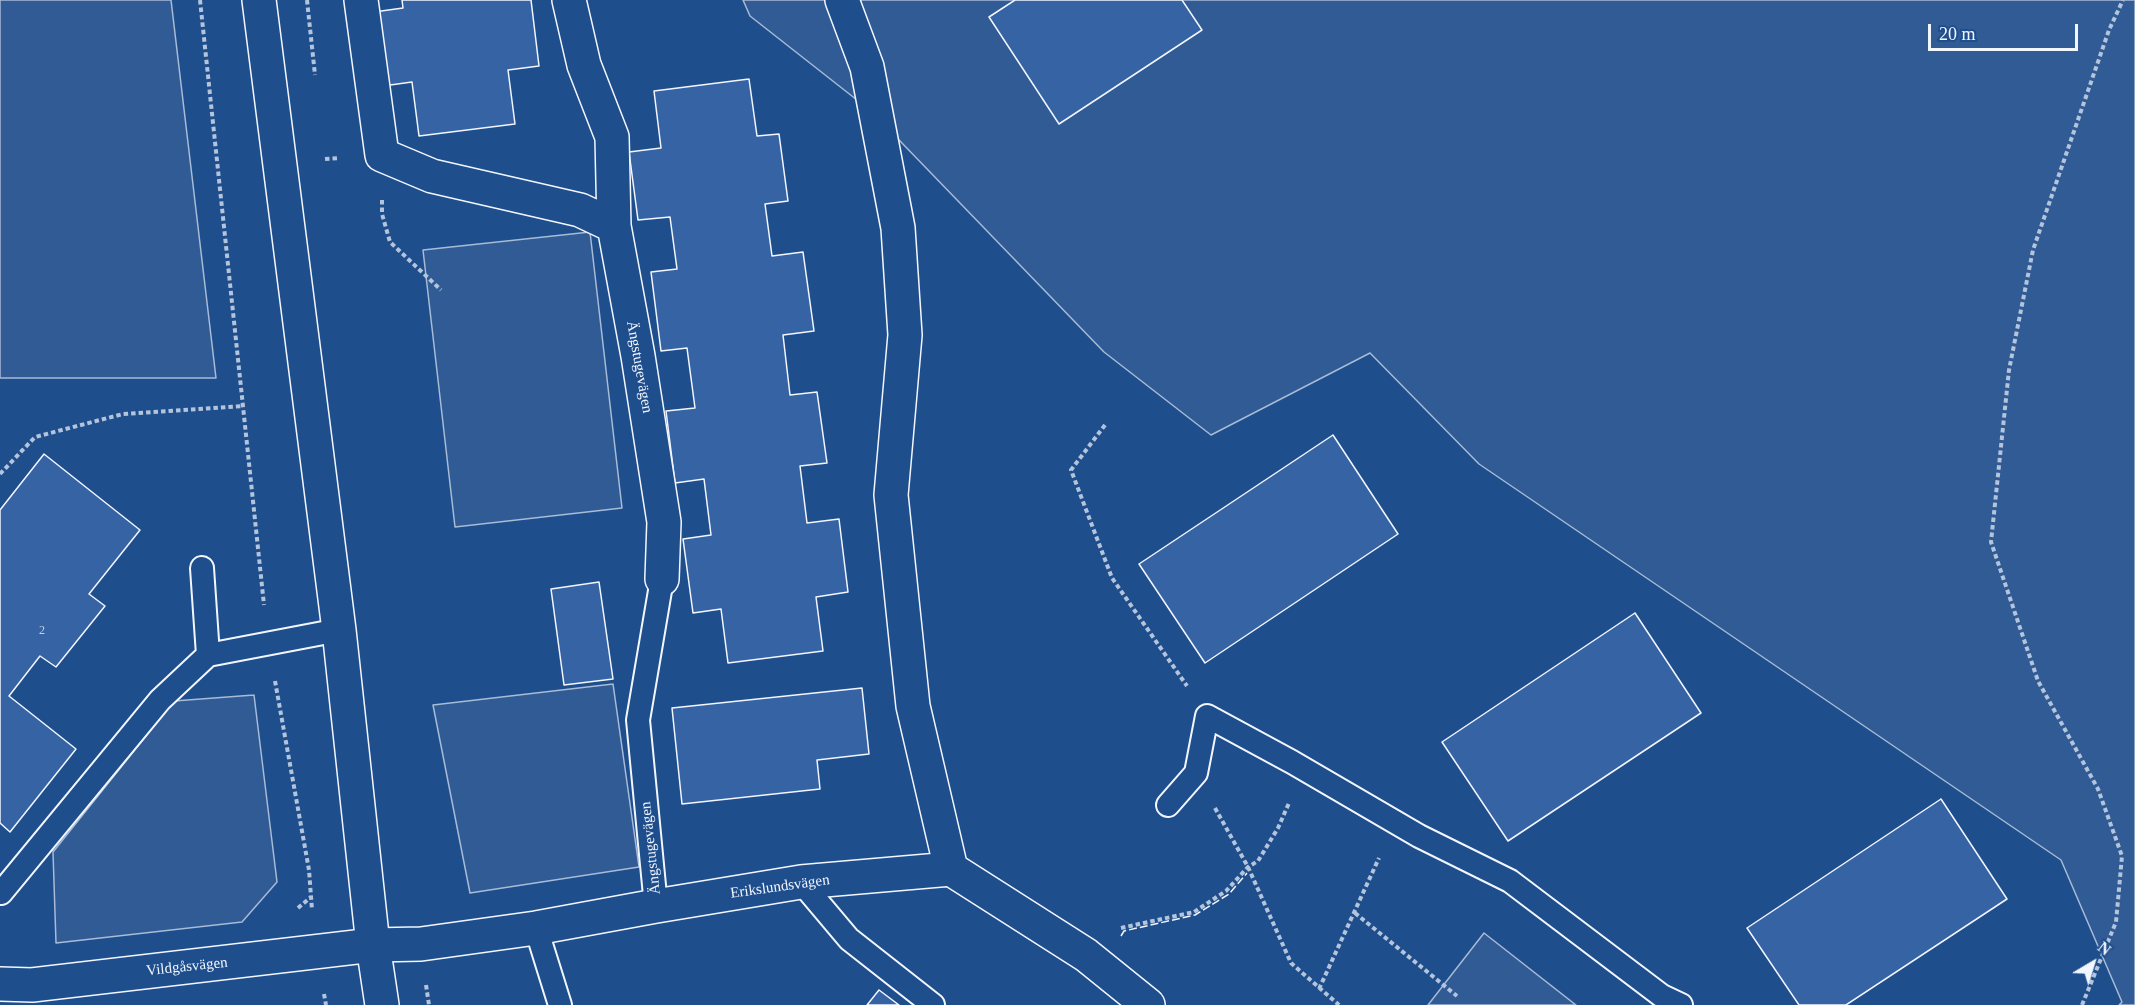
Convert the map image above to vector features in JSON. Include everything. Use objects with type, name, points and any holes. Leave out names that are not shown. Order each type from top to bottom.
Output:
[{"type":"street","points":[[260,0],[339,630],[373,945],[382,1005]]},
{"type":"street","points":[[361,0],[382,155],[432,176],[580,210],[614,226]]},
{"type":"street","name":"Ängstugevägen","points":[[569,0],[584,65],[612,137],[614,226],[638,356],[664,522],[662,579]]},
{"type":"street","points":[[842,0],[867,67],[898,228],[905,334],[891,495],[914,706],[951,869],[1086,956],[1148,1005]]},
{"type":"street","name":"Erikslundsvägen","points":[[373,945],[420,944],[536,928],[801,882],[951,869]]},
{"type":"street","name":"Vildgåsvägen","points":[[0,984],[26,995],[373,945]]},
{"type":"lane","points":[[202,568],[208,655]]},
{"type":"lane","name":"Ängstugevägen","points":[[656,906],[638,720],[662,579]]},
{"type":"lane","points":[[0,908],[0,893],[160,699],[208,655],[339,630]]},
{"type":"lane","points":[[1168,805],[1196,773],[1208,716],[1419,836],[1510,881],[1662,996],[1681,1005]]},
{"type":"lane","points":[[801,882],[849,939],[933,1005]]},
{"type":"lane","points":[[536,928],[560,1005]]},
{"type":"path","points":[[200,0],[268,644],[309,870],[316,952],[326,1005]]},
{"type":"path","points":[[2082,1005],[2116,922],[2122,856],[2098,789],[2038,681],[1991,542],[2008,370],[2033,250],[2109,30],[2123,0]]},
{"type":"path","points":[[382,155],[382,214],[390,242],[441,290]]},
{"type":"path","points":[[0,474],[35,437],[123,414],[243,406]]},
{"type":"path","points":[[1105,425],[1071,470],[1112,578],[1208,716]]},
{"type":"path","points":[[1086,956],[1107,931],[1194,912],[1226,891],[1248,867],[1258,861],[1278,828],[1304,769]]},
{"type":"path","points":[[1196,773],[1248,867],[1291,963],[1339,1005]]},
{"type":"path","points":[[1319,989],[1395,821]]},
{"type":"path","points":[[1355,913],[1457,996]]},
{"type":"shaded area","points":[[0,0],[171,0],[216,378],[0,378]]},
{"type":"shaded area","points":[[743,0],[2135,0],[2135,1005],[2119,1005],[2122,1002],[2061,860],[1479,464],[1370,353],[1211,435],[1104,352],[871,111],[750,16]]},
{"type":"shaded area","points":[[590,232],[622,508],[455,527],[423,250]]},
{"type":"shaded area","points":[[613,684],[639,867],[470,893],[433,705]]},
{"type":"shaded area","points":[[254,695],[277,882],[242,922],[56,943],[53,852],[174,701]]},
{"type":"shaded area","points":[[1484,933],[1576,1005],[1428,1005]]},
{"type":"building","points":[[402,0],[531,0],[539,66],[508,70],[515,124],[419,136],[412,82],[383,86],[374,12],[403,8]]},
{"type":"building","points":[[1015,0],[1182,0],[1202,30],[1059,124],[989,17]]},
{"type":"building","points":[[749,79],[757,136],[779,134],[788,201],[765,204],[772,256],[803,252],[814,331],[783,335],[790,395],[817,392],[827,463],[800,466],[807,523],[839,519],[848,592],[816,597],[823,651],[728,663],[721,609],[693,613],[683,539],[711,535],[704,479],[675,483],[666,411],[695,408],[687,348],[661,351],[651,272],[677,269],[670,217],[638,220],[629,152],[661,148],[654,91]]},
{"type":"building","points":[[1333,435],[1398,534],[1205,663],[1139,564]]},
{"type":"building","points":[[44,454],[140,530],[89,594],[105,606],[56,667],[40,656],[9,696],[76,749],[10,832],[0,823],[0,510]]},
{"type":"building","points":[[599,582],[613,679],[564,685],[551,589]]},
{"type":"building","points":[[1635,613],[1701,713],[1508,841],[1442,742]]},
{"type":"building","points":[[862,688],[869,754],[817,760],[820,789],[682,804],[672,708]]},
{"type":"building","points":[[1941,799],[2007,899],[1846,1005],[1799,1005],[1747,928]]},
{"type":"building","points":[[879,990],[899,1005],[867,1005]]},
{"type":"fence","points":[[1121,936],[1124,931],[1195,915],[1229,894],[1247,873]]}]
